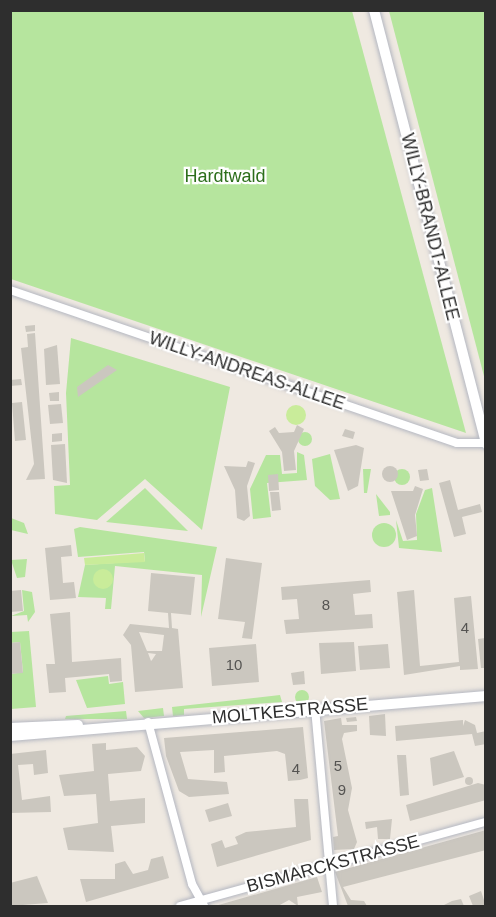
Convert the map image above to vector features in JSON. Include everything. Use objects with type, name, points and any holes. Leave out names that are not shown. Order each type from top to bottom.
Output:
[{"type":"main road","name":"WILLY-BRANDT-ALLEE","points":[[374,10],[485,444]]},
{"type":"main road","name":"MOLTKESTRASSE","points":[[10,728],[148,727],[315,708],[486,696]]},
{"type":"main road","name":"MOLTKESTRASSE","points":[[10,736],[94,726]]},
{"type":"street","name":"WILLY-ANDREAS-ALLEE","points":[[10,290],[457,443],[485,444]]},
{"type":"street","points":[[315,708],[333,906]]},
{"type":"street","points":[[148,727],[202,904]]},
{"type":"street","name":"BISMARCKSTRASSE","points":[[180,906],[202,904],[486,822]]},
{"type":"green space","name":"Hardtwald","points":[[11,10],[352,11],[466,433],[11,279]]},
{"type":"green space","points":[[389,11],[485,11],[485,380]]},
{"type":"green space","points":[[71,338],[230,387],[202,530],[145,479],[97,520],[55,514],[54,486],[70,485],[66,393]]},
{"type":"green space","points":[[296,405],[303,408],[306,415],[303,422],[296,425],[289,422],[286,415],[289,408]]},
{"type":"green space","points":[[302,432],[308,432],[312,439],[308,446],[302,446],[298,442],[298,436]]},
{"type":"green space","points":[[297,452],[304,455],[307,480],[267,483],[271,517],[253,519],[250,489],[266,455],[280,455],[282,474],[297,473]]},
{"type":"green space","points":[[330,454],[340,499],[330,500],[315,486],[312,459]]},
{"type":"green space","points":[[363,469],[371,469],[367,493],[364,493]]},
{"type":"green space","points":[[402,469],[410,477],[402,485],[394,477]]},
{"type":"green space","points":[[145,488],[188,531],[106,522]]},
{"type":"green space","points":[[432,488],[442,552],[399,548],[396,520],[403,541],[417,540],[416,514],[425,490]]},
{"type":"green space","points":[[376,494],[390,512],[390,515],[379,516]]},
{"type":"green space","points":[[11,518],[24,523],[28,534],[11,530]]},
{"type":"green space","points":[[384,523],[389,524],[395,530],[395,540],[389,546],[384,547],[379,546],[373,540],[372,535],[373,530],[379,524]]},
{"type":"green space","points":[[80,527],[217,547],[201,617],[202,575],[115,566],[111,609],[105,609],[106,598],[78,597],[85,565],[145,561],[144,552],[78,557],[74,529]]},
{"type":"green space","points":[[144,553],[145,562],[85,565],[84,558]]},
{"type":"green space","points":[[27,559],[25,577],[17,578],[11,560]]},
{"type":"green space","points":[[103,569],[110,572],[113,579],[110,586],[103,589],[96,586],[93,579],[96,572]]},
{"type":"green space","points":[[22,590],[32,592],[35,612],[28,622],[27,615],[11,616],[24,611]]},
{"type":"green space","points":[[29,631],[36,707],[11,709],[11,674],[23,672],[20,642],[11,643],[11,632]]},
{"type":"green space","points":[[108,676],[109,684],[123,682],[125,704],[87,708],[76,680]]},
{"type":"green space","points":[[302,690],[307,692],[309,697],[307,702],[302,704],[297,702],[295,697],[297,692]]},
{"type":"green space","points":[[280,695],[282,702],[184,709],[184,715],[173,716],[172,707]]},
{"type":"green space","points":[[163,708],[164,716],[144,718],[138,711]]},
{"type":"green space","points":[[126,711],[127,719],[65,719],[66,716]]},
{"type":"building","points":[[35,325],[35,331],[26,332],[25,326]]},
{"type":"building","points":[[35,333],[45,479],[26,480],[34,464],[21,348],[28,347],[27,334]]},
{"type":"building","points":[[57,345],[60,384],[46,385],[44,349]]},
{"type":"building","points":[[108,365],[117,370],[78,397],[77,387]]},
{"type":"building","points":[[21,379],[22,385],[10,386],[10,380]]},
{"type":"building","points":[[59,392],[59,401],[50,401],[49,393]]},
{"type":"building","points":[[22,402],[26,440],[15,441],[12,403]]},
{"type":"building","points":[[61,404],[63,423],[50,424],[48,405]]},
{"type":"building","points":[[297,425],[304,429],[294,451],[296,470],[284,471],[282,452],[269,431],[275,427],[279,433],[294,432]]},
{"type":"building","points":[[345,429],[355,432],[353,439],[342,436]]},
{"type":"building","points":[[62,433],[62,441],[52,442],[52,434]]},
{"type":"building","points":[[65,444],[67,483],[53,480],[51,445]]},
{"type":"building","points":[[356,445],[364,448],[358,486],[348,491],[334,450]]},
{"type":"building","points":[[248,461],[255,463],[247,486],[250,516],[244,521],[237,518],[235,490],[224,466],[246,467]]},
{"type":"building","points":[[387,466],[393,466],[398,474],[396,480],[387,482],[382,477],[382,471]]},
{"type":"building","points":[[427,469],[429,480],[420,481],[418,470]]},
{"type":"building","points":[[278,474],[279,490],[269,491],[268,475]]},
{"type":"building","points":[[450,480],[458,510],[480,504],[482,512],[462,517],[466,534],[454,537],[439,483]]},
{"type":"building","points":[[415,486],[423,489],[415,515],[417,536],[407,540],[391,491],[413,491]]},
{"type":"building","points":[[270,492],[279,492],[281,510],[272,511]]},
{"type":"building","points":[[71,545],[72,556],[61,557],[63,583],[74,582],[76,598],[50,600],[45,548]]},
{"type":"building","points":[[226,558],[262,563],[252,639],[242,638],[245,622],[218,619]]},
{"type":"building","points":[[151,573],[195,577],[191,615],[171,613],[172,628],[178,629],[183,688],[135,692],[131,645],[123,635],[130,624],[169,628],[168,613],[148,611]],"holes":[[[139,632],[164,635],[162,651],[147,651]],[[148,653],[156,654],[151,661]]]},
{"type":"building","points":[[370,580],[371,592],[353,594],[355,615],[372,614],[373,628],[286,634],[284,620],[299,619],[297,599],[282,600],[281,587]]},
{"type":"building","points":[[21,590],[23,611],[10,612],[10,591]]},
{"type":"building","points":[[414,590],[420,666],[459,662],[454,598],[471,596],[478,669],[460,670],[460,666],[404,675],[397,592]]},
{"type":"building","points":[[70,612],[72,662],[121,658],[122,681],[110,682],[109,674],[65,678],[66,692],[49,693],[46,664],[55,664],[50,614]]},
{"type":"building","points":[[485,638],[486,668],[481,668],[478,639]]},
{"type":"building","points":[[20,642],[23,673],[10,674],[10,643]]},
{"type":"building","points":[[354,642],[356,671],[321,674],[319,643]]},
{"type":"building","points":[[256,644],[259,682],[212,686],[209,648]]},
{"type":"building","points":[[388,644],[390,668],[360,670],[358,646]]},
{"type":"building","points":[[304,671],[305,684],[293,685],[291,673]]},
{"type":"building","points":[[385,714],[386,736],[370,735],[369,716]]},
{"type":"building","points":[[356,717],[357,721],[347,722],[346,718]]},
{"type":"building","points":[[341,718],[342,725],[357,725],[357,731],[344,733],[342,739],[352,788],[348,810],[357,842],[354,849],[334,850],[333,837],[338,836],[324,721]]},
{"type":"building","points":[[463,720],[463,726],[465,720],[475,725],[477,733],[486,731],[486,744],[475,746],[472,734],[396,741],[395,726]]},
{"type":"building","points":[[303,727],[308,778],[300,780],[288,781],[285,754],[277,751],[224,756],[225,772],[214,773],[214,750],[180,752],[188,779],[227,782],[229,794],[189,797],[179,791],[166,756],[164,738]]},
{"type":"building","points":[[106,743],[106,750],[137,747],[145,756],[141,771],[108,774],[110,801],[145,798],[145,823],[111,826],[114,852],[68,850],[63,828],[98,823],[96,794],[64,796],[59,775],[94,771],[92,744]]},
{"type":"building","points":[[46,750],[48,773],[34,775],[33,764],[18,765],[22,800],[50,796],[51,812],[10,813],[10,754]]},
{"type":"building","points":[[454,751],[464,777],[433,786],[430,758]]},
{"type":"building","points":[[397,755],[406,755],[409,795],[400,796]]},
{"type":"building","points":[[469,777],[473,781],[469,785],[465,781]]},
{"type":"building","points":[[478,783],[486,785],[486,800],[410,821],[406,805]]},
{"type":"building","points":[[294,799],[308,799],[311,840],[217,867],[211,844],[222,840],[225,848],[238,844],[235,837],[246,832],[296,827]]},
{"type":"building","points":[[228,803],[232,816],[209,822],[205,810]]},
{"type":"building","points":[[392,819],[390,839],[378,839],[377,827],[366,829],[365,822]]},
{"type":"building","points":[[486,830],[486,850],[343,887],[351,900],[364,901],[367,906],[348,906],[335,872]]},
{"type":"building","points":[[163,856],[169,878],[86,902],[80,879],[115,879],[115,864],[125,861],[133,874],[148,870],[151,859]]},
{"type":"building","points":[[37,876],[48,903],[10,906],[10,883]]},
{"type":"building","points":[[317,877],[322,892],[297,897],[298,906],[289,900],[278,906],[215,906]]},
{"type":"building","points":[[481,891],[486,906],[473,906],[469,896]]},
{"type":"building","points":[[461,899],[464,906],[442,906],[452,901]]}]
